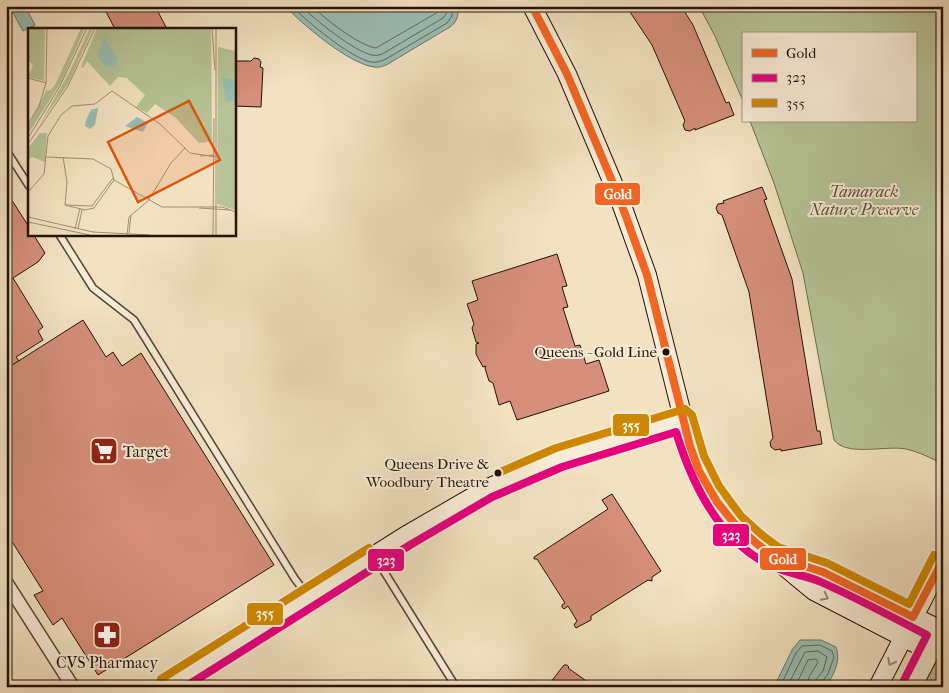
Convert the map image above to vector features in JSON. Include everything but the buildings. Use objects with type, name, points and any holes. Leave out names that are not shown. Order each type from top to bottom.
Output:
[{"type":"street","points":[[532,6],[567,74],[620,200],[646,275],[695,460],[710,491],[725,512],[744,533],[814,592],[930,651]]},
{"type":"street","points":[[166,687],[435,518],[502,482],[559,458],[683,419]]},
{"type":"street","points":[[773,556],[823,572],[942,629],[912,687]]},
{"type":"street","points":[[878,687],[943,560]]},
{"type":"street","points":[[6,582],[73,687]]},
{"type":"lane","points":[[6,150],[28,184]]},
{"type":"lane","points":[[60,235],[93,288],[134,320],[294,579],[309,597]]},
{"type":"lane","points":[[374,556],[456,687]]},
{"type":"green space","name":"Tamarack Nature Preserve","points":[[699,6],[943,6],[943,464],[920,453],[906,449],[848,448],[834,440],[803,273],[774,183],[750,122],[916,122],[916,32],[742,32],[742,99],[715,36]]},
{"type":"green space","points":[[943,647],[943,687],[923,687]]},
{"type":"water","points":[[16,6],[25,6],[35,25],[23,31],[11,9]]},
{"type":"water","points":[[285,6],[458,6],[458,12],[456,21],[450,27],[388,64],[376,67],[352,59],[339,51],[303,23]]},
{"type":"water","points":[[800,640],[821,640],[836,647],[838,658],[831,678],[825,687],[774,687],[792,650]]},
{"type":"transit line","name":"Gold","points":[[532,6],[567,74],[620,200],[647,275],[690,446],[699,471],[717,502],[734,523],[773,556],[823,572],[913,617],[943,560]]},
{"type":"transit line","name":"355","points":[[498,473],[556,448],[685,409],[692,415],[704,456],[719,486],[741,516],[778,547],[827,563],[909,604],[934,555]]},
{"type":"transit line","name":"323","points":[[185,687],[410,545],[492,497],[562,467],[676,432],[691,472],[711,510],[724,528],[755,557],[774,567],[821,582],[927,635],[903,682]]},
{"type":"transit line","name":"355","points":[[161,679],[369,548]]},
{"type":"place","name":"Queens - Gold Line","points":[[666,352]]},
{"type":"place","name":"Target","points":[[104,451]]},
{"type":"place","name":"Queens Drive & Woodbury Theatre","points":[[498,473]]},
{"type":"place","name":"CVS Pharmacy","points":[[107,635]]}]
